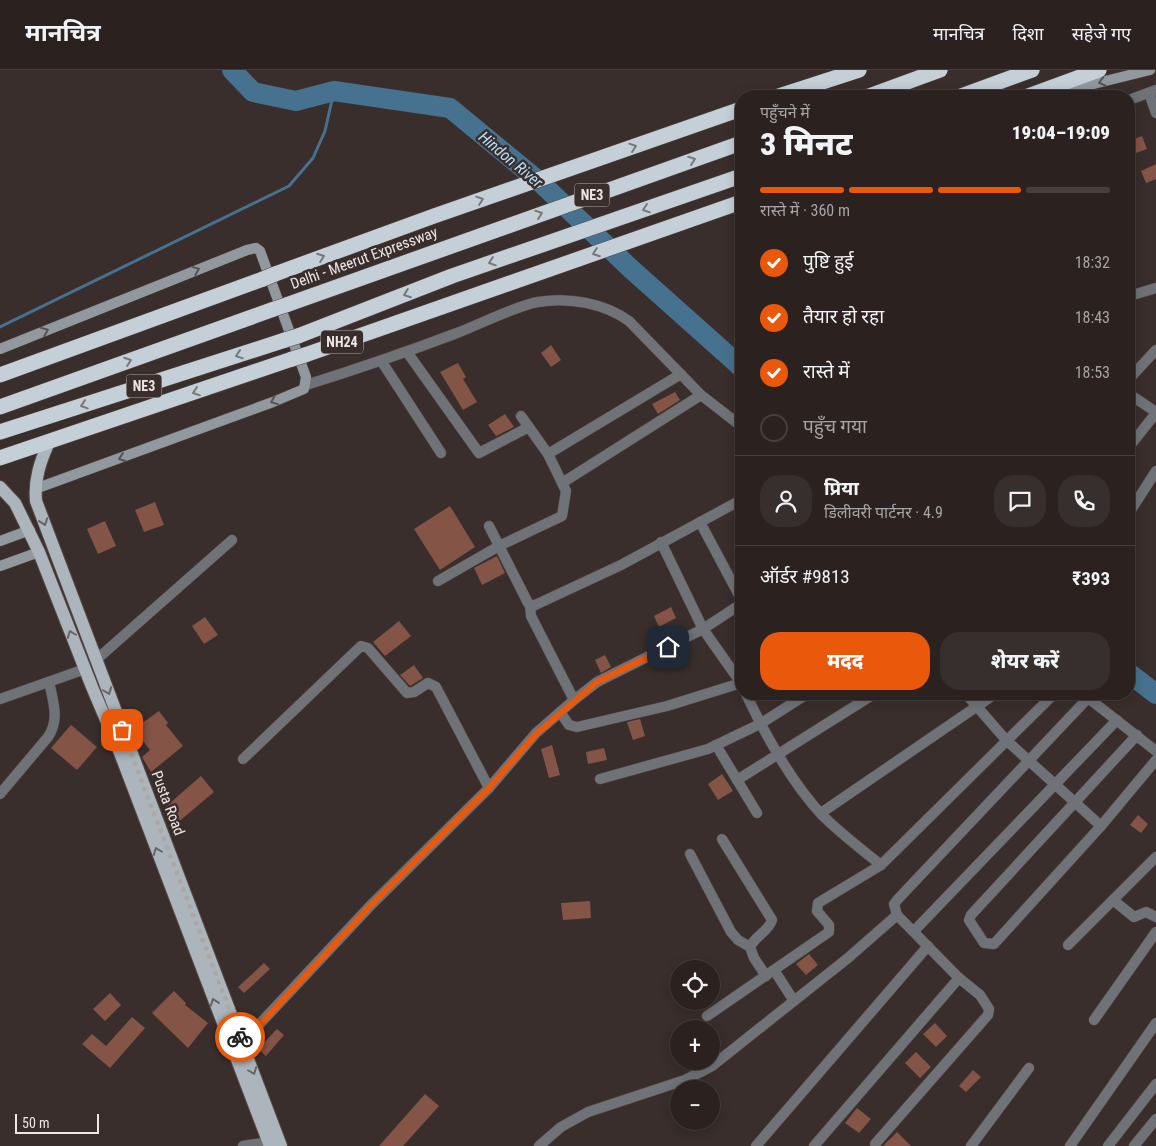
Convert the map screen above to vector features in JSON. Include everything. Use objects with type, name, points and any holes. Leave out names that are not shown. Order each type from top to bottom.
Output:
[{"type":"highway","points":[[797,90],[858,70]]},
{"type":"highway","points":[[885,90],[940,70]]},
{"type":"highway","points":[[977,90],[1032,70]]},
{"type":"highway","points":[[1044,90],[1099,70]]},
{"type":"highway","points":[[0,375],[434,216],[735,111]]},
{"type":"highway","name":"Delhi - Meerut Expressway","points":[[0,407],[443,247],[735,145]]},
{"type":"highway","name":"NE3","points":[[0,432],[292,338],[452,276],[735,178]]},
{"type":"highway","name":"NH24","points":[[6,456],[298,357],[735,204]]},
{"type":"main road","name":"Pusta Road","points":[[49,442],[39,465],[35,489],[42,517],[237,1048],[269,1144]]},
{"type":"main road","name":"Pusta Road","points":[[0,487],[16,503],[30,530],[237,1048],[281,1146]]},
{"type":"street","points":[[1068,90],[1150,70]]},
{"type":"street","points":[[1135,98],[1152,92],[1156,113]]},
{"type":"street","points":[[0,349],[246,250],[256,248],[259,250],[264,262],[304,373],[306,385]]},
{"type":"street","points":[[1135,294],[1156,288]]},
{"type":"street","points":[[35,489],[273,402],[301,390],[306,385],[382,362],[536,302],[563,301],[603,306],[617,312],[629,321],[702,395],[735,421]]},
{"type":"street","points":[[1135,373],[1156,350]]},
{"type":"street","points":[[407,352],[479,454],[529,427]]},
{"type":"street","points":[[382,362],[441,454]]},
{"type":"street","points":[[548,454],[681,374]]},
{"type":"street","points":[[562,483],[702,395]]},
{"type":"street","points":[[1135,398],[1156,412],[1135,439]]},
{"type":"street","points":[[438,581],[499,546],[562,516],[566,491],[548,454],[521,416]]},
{"type":"street","points":[[1135,503],[1156,470]]},
{"type":"street","points":[[530,605],[539,605],[621,565],[735,503]]},
{"type":"street","points":[[700,522],[735,588]]},
{"type":"street","points":[[490,526],[530,605],[532,616],[574,700]]},
{"type":"street","points":[[0,541],[30,530]]},
{"type":"street","points":[[96,660],[232,540]]},
{"type":"street","points":[[661,542],[703,629],[735,674]]},
{"type":"street","points":[[0,566],[39,552]]},
{"type":"street","points":[[237,1048],[371,905],[489,788],[536,734],[560,712],[597,682],[703,629],[735,608]]},
{"type":"street","points":[[243,759],[361,646],[368,648],[407,692],[414,692],[428,683],[436,687],[489,788]]},
{"type":"street","points":[[0,699],[84,669]]},
{"type":"street","points":[[0,794],[48,737],[54,727],[54,711],[49,682]]},
{"type":"street","points":[[560,712],[569,725],[577,727],[668,706],[735,685]]},
{"type":"street","points":[[749,700],[778,756],[821,813],[847,838],[881,864]]},
{"type":"street","points":[[600,779],[680,759],[716,746],[760,724],[798,700]]},
{"type":"street","points":[[737,780],[865,700]]},
{"type":"street","points":[[971,700],[1006,740],[1101,826]]},
{"type":"street","points":[[821,813],[986,700]]},
{"type":"street","points":[[707,1016],[829,932],[829,925],[817,911],[818,904],[881,864],[1048,700]]},
{"type":"street","points":[[875,1144],[988,1015],[989,1009],[986,1002],[959,978],[897,916],[894,904],[1031,761],[1083,700]]},
{"type":"street","points":[[1091,700],[1156,752]]},
{"type":"street","points":[[914,931],[1056,786],[1117,720]]},
{"type":"street","points":[[1137,735],[971,915],[969,920],[971,926],[984,943],[994,944],[1101,826],[1156,760]]},
{"type":"street","points":[[716,746],[758,813]]},
{"type":"street","points":[[722,839],[772,920],[770,925],[753,940],[750,947]]},
{"type":"street","points":[[690,854],[731,932],[738,940],[750,947],[754,958],[770,973],[794,1002]]},
{"type":"street","points":[[1068,945],[1156,857]]},
{"type":"street","points":[[1114,900],[1134,917],[1146,912],[1156,917]]},
{"type":"street","points":[[540,1146],[562,1127],[588,1112],[699,1074],[726,1057],[897,916]]},
{"type":"street","points":[[1094,1020],[1156,932]]},
{"type":"street","points":[[756,1146],[928,946]]},
{"type":"street","points":[[814,1146],[959,978]]},
{"type":"street","points":[[1070,1146],[1156,1023]]},
{"type":"street","points":[[971,1146],[1029,1068]]},
{"type":"street","points":[[1108,1146],[1156,1084]]},
{"type":"street","points":[[1134,1146],[1156,1119]]},
{"type":"street","points":[[242,1146],[269,1144]]},
{"type":"building","points":[[1142,136],[1147,149],[1135,153],[1135,139]]},
{"type":"building","points":[[1156,164],[1156,179],[1146,183],[1141,171]]},
{"type":"building","points":[[551,345],[561,360],[551,367],[541,353]]},
{"type":"building","points":[[458,363],[466,377],[463,379],[477,402],[463,410],[440,372]]},
{"type":"building","points":[[675,392],[680,400],[658,414],[652,404]]},
{"type":"building","points":[[505,414],[514,427],[496,436],[488,425]]},
{"type":"building","points":[[155,502],[164,525],[144,532],[135,510]]},
{"type":"building","points":[[450,506],[475,547],[440,570],[414,529]]},
{"type":"building","points":[[105,521],[116,546],[98,554],[87,529]]},
{"type":"building","points":[[497,556],[505,573],[482,585],[474,568]]},
{"type":"building","points":[[671,607],[676,618],[659,627],[654,616]]},
{"type":"building","points":[[205,617],[218,635],[204,644],[192,626]]},
{"type":"building","points":[[399,621],[411,636],[385,656],[373,642]]},
{"type":"building","points":[[605,655],[611,667],[601,673],[595,660]]},
{"type":"building","points":[[414,665],[423,678],[410,686],[400,675]]},
{"type":"building","points":[[159,711],[168,723],[166,725],[183,746],[151,772],[142,757],[150,750],[134,729]]},
{"type":"building","points":[[640,719],[645,736],[633,740],[627,722]]},
{"type":"building","points":[[71,725],[97,747],[77,770],[51,748]]},
{"type":"building","points":[[552,745],[560,775],[549,778],[541,749]]},
{"type":"building","points":[[604,748],[607,760],[588,764],[586,752]]},
{"type":"building","points":[[722,774],[733,791],[718,800],[708,784]]},
{"type":"building","points":[[201,776],[214,792],[176,824],[163,809]]},
{"type":"building","points":[[1138,815],[1148,824],[1141,833],[1130,825]]},
{"type":"building","points":[[590,901],[591,918],[563,920],[561,903]]},
{"type":"building","points":[[809,954],[818,965],[806,975],[796,964]]},
{"type":"building","points":[[264,963],[270,969],[244,993],[238,987]]},
{"type":"building","points":[[174,991],[186,1003],[185,1005],[208,1023],[188,1048],[152,1013]]},
{"type":"building","points":[[110,993],[121,1005],[105,1021],[93,1009]]},
{"type":"building","points":[[132,1017],[145,1028],[110,1068],[82,1044],[92,1034],[106,1046]]},
{"type":"building","points":[[935,1023],[947,1036],[936,1047],[923,1034]]},
{"type":"building","points":[[277,1029],[284,1035],[266,1056],[258,1049]]},
{"type":"building","points":[[916,1052],[931,1067],[920,1078],[905,1063]]},
{"type":"building","points":[[973,1070],[981,1077],[966,1092],[959,1086]]},
{"type":"building","points":[[425,1094],[439,1106],[403,1146],[379,1146]]},
{"type":"building","points":[[857,1108],[871,1119],[859,1133],[845,1123]]},
{"type":"building","points":[[897,1132],[911,1146],[883,1146]]},
{"type":"waterway","name":"Hindon River","points":[[232,70],[253,92],[296,101],[334,91],[450,108],[541,183],[630,268],[735,362]]},
{"type":"waterway","points":[[0,327],[289,186],[313,158],[325,131],[334,91]]},
{"type":"waterway","name":"Hindon River","points":[[1135,678],[1156,694]]},
{"type":"way so far","points":[[122,730],[240,1037]]},
{"type":"route","points":[[240,1037],[242,1044],[371,905],[489,788],[536,734],[597,682],[668,647]]}]
